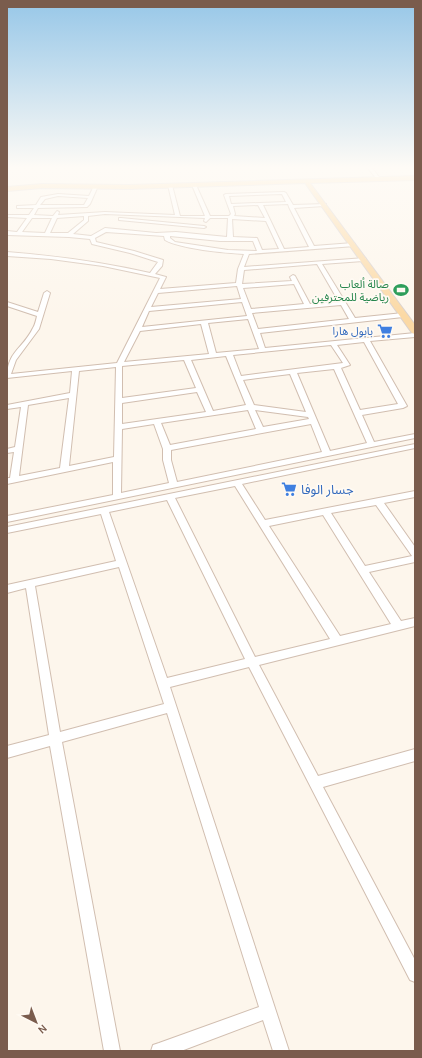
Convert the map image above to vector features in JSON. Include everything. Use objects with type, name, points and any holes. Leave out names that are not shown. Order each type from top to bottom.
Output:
[{"type":"main road","points":[[333,217],[415,331]]},
{"type":"main road","points":[[338,217],[415,319]]},
{"type":"street","points":[[19,233],[28,217]]},
{"type":"street","points":[[47,234],[55,217]]},
{"type":"street","points":[[69,235],[86,220],[86,217]]},
{"type":"street","points":[[201,236],[208,217]]},
{"type":"street","points":[[230,217],[230,239]]},
{"type":"street","points":[[235,217],[268,220],[283,250]]},
{"type":"street","points":[[296,217],[312,248]]},
{"type":"street","points":[[110,230],[121,219],[204,228]]},
{"type":"street","points":[[7,233],[69,235],[92,238],[105,230],[110,230],[230,239],[255,239],[260,252]]},
{"type":"street","points":[[167,235],[167,239],[174,243],[228,252],[247,253],[353,245]]},
{"type":"street","points":[[92,238],[94,243],[161,261],[159,266],[151,275]]},
{"type":"street","points":[[247,253],[241,269],[239,285],[262,351]]},
{"type":"street","points":[[7,254],[51,257],[103,264],[163,278],[119,366],[117,497]]},
{"type":"street","points":[[241,269],[363,259]]},
{"type":"street","points":[[319,263],[353,320]]},
{"type":"street","points":[[156,291],[294,280],[308,306]]},
{"type":"street","points":[[47,293],[36,329],[12,360],[7,376],[76,371],[187,358],[415,335]]},
{"type":"street","points":[[147,309],[245,300]]},
{"type":"street","points":[[137,329],[204,322],[308,306],[343,303]]},
{"type":"street","points":[[7,304],[40,315]]},
{"type":"street","points":[[7,309],[18,307]]},
{"type":"street","points":[[256,331],[403,315]]},
{"type":"street","points":[[204,322],[213,356]]},
{"type":"street","points":[[358,412],[403,406],[366,340]]},
{"type":"street","points":[[239,378],[348,365],[333,343]]},
{"type":"street","points":[[228,354],[260,430]]},
{"type":"street","points":[[187,358],[210,413]]},
{"type":"street","points":[[337,366],[372,445]]},
{"type":"street","points":[[64,470],[76,371]]},
{"type":"street","points":[[293,372],[327,454]]},
{"type":"street","points":[[118,401],[200,389]]},
{"type":"street","points":[[7,407],[73,395]]},
{"type":"street","points":[[25,404],[18,449],[10,480],[118,459]]},
{"type":"street","points":[[118,427],[251,407],[312,418]]},
{"type":"street","points":[[169,448],[312,418]]},
{"type":"street","points":[[157,421],[167,448],[167,460],[172,491],[252,662],[415,975]]},
{"type":"street","points":[[7,530],[104,510],[172,491],[327,454],[415,436]]},
{"type":"street","points":[[7,519],[117,497],[236,483],[415,446]]},
{"type":"street","points":[[7,451],[18,449]]},
{"type":"street","points":[[236,483],[337,641]]},
{"type":"street","points":[[262,524],[415,494]]},
{"type":"street","points":[[378,501],[415,554]]},
{"type":"street","points":[[104,510],[171,707],[281,1051]]},
{"type":"street","points":[[325,511],[364,570],[398,626]]},
{"type":"street","points":[[364,570],[415,559]]},
{"type":"street","points":[[7,589],[122,563]]},
{"type":"street","points":[[30,584],[55,738],[112,1051]]},
{"type":"street","points":[[163,684],[415,622]]},
{"type":"street","points":[[7,752],[171,707]]},
{"type":"street","points":[[315,783],[415,755]]},
{"type":"street","points":[[160,1051],[268,1011]]},
{"type":"place","name":"صالة ألعاب رياضية للمحترفين","points":[[401,290]]},
{"type":"place","name":"بابول هارا","points":[[385,331]]},
{"type":"place","name":"جسار الوفا","points":[[289,489]]}]
